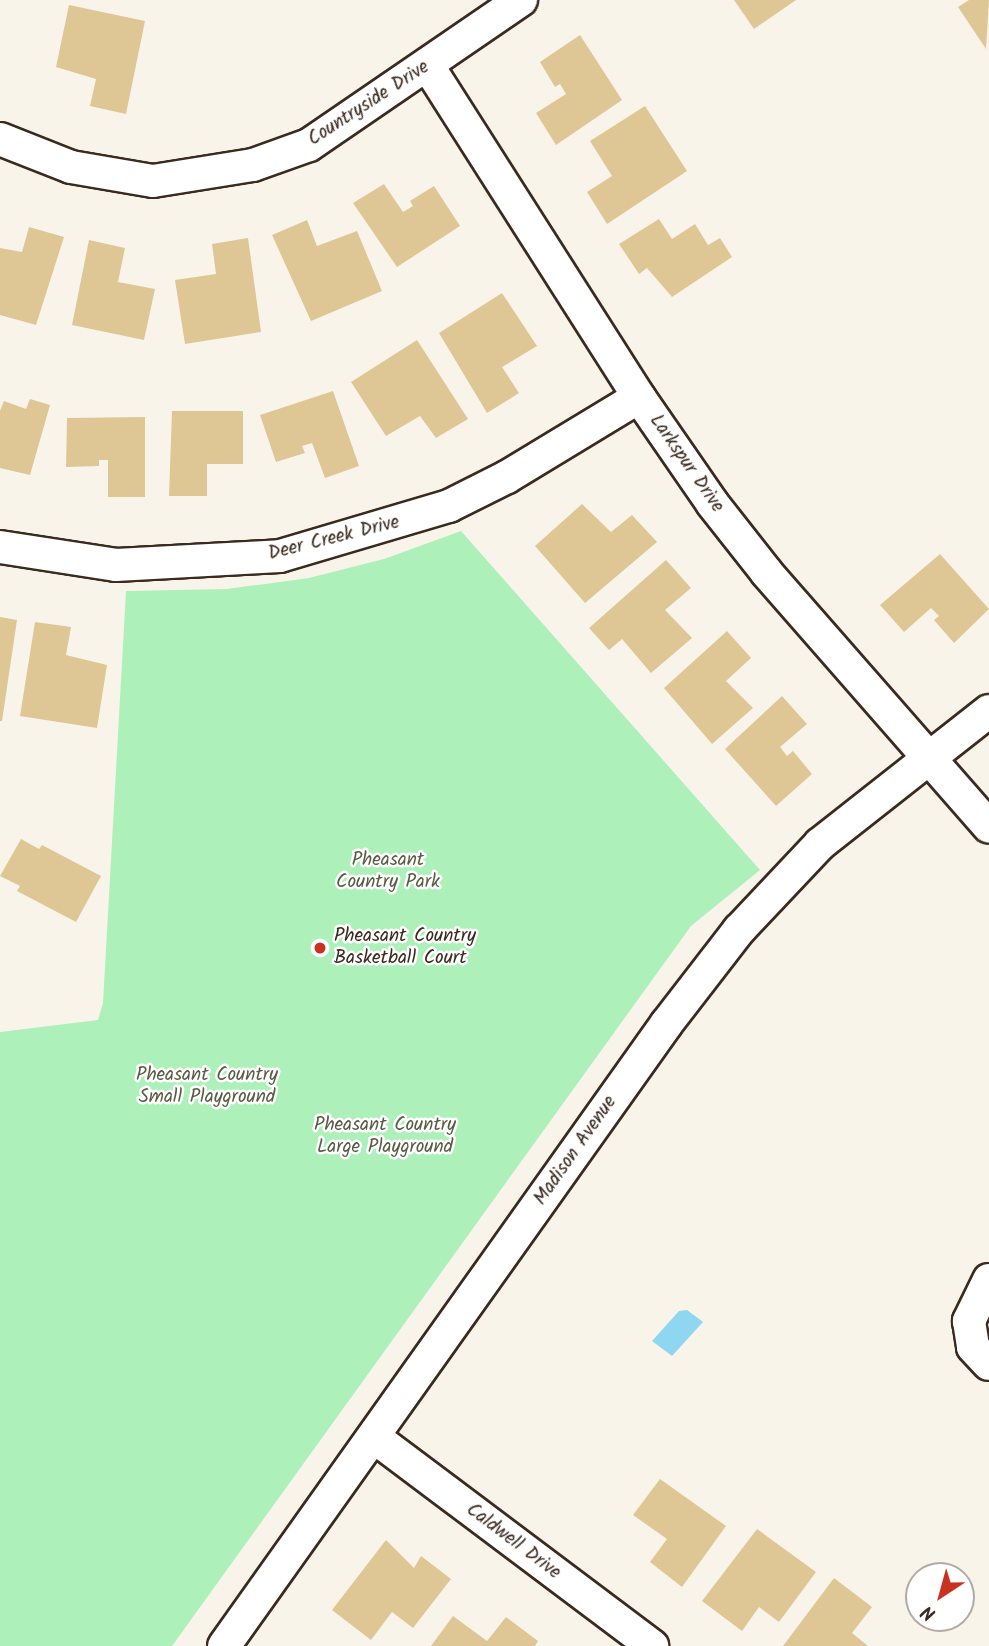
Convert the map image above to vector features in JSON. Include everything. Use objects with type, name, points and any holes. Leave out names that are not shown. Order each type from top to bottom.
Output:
[{"type":"street","name":"Countryside Drive","points":[[0,139],[71,167],[153,181],[253,165],[309,145],[521,0]]},
{"type":"street","name":"Larkspur Drive","points":[[428,66],[639,397],[767,573],[989,827]]},
{"type":"street","name":"Deer Creek Drive","points":[[0,547],[116,565],[280,556],[449,506],[508,477],[639,397]]},
{"type":"street","name":"Madison Avenue","points":[[224,1646],[667,1023],[739,930],[820,844],[989,711]]},
{"type":"street","points":[[989,1280],[968,1321],[973,1347],[989,1364]]},
{"type":"street","name":"Caldwell Drive","points":[[374,1437],[652,1646]]},
{"type":"green space","name":"Pheasant Country Park","points":[[461,531],[760,870],[691,926],[172,1646],[0,1646],[0,1032],[98,1020],[103,1003],[126,591],[227,589],[309,578],[384,559]]},
{"type":"water","points":[[687,1310],[703,1322],[672,1356],[652,1341],[679,1311]]},
{"type":"building","points":[[734,0],[796,0],[754,29]]},
{"type":"building","points":[[969,0],[989,0],[986,49],[958,7]]},
{"type":"building","points":[[69,5],[145,21],[126,114],[90,106],[96,79],[56,67]]},
{"type":"building","points":[[580,35],[622,100],[556,145],[536,113],[566,94],[560,84],[555,87],[540,62]]},
{"type":"building","points":[[645,106],[687,171],[607,224],[587,192],[612,176],[590,141]]},
{"type":"building","points":[[384,184],[403,212],[413,206],[410,201],[434,186],[460,226],[397,267],[353,203]]},
{"type":"building","points":[[659,219],[672,239],[695,224],[708,245],[720,238],[732,257],[672,297],[647,268],[639,274],[619,244]]},
{"type":"building","points":[[307,220],[317,246],[357,231],[382,291],[311,321],[272,235]]},
{"type":"building","points":[[29,227],[64,237],[36,325],[0,315],[0,248],[22,252]]},
{"type":"building","points":[[248,238],[261,332],[185,344],[175,280],[216,274],[212,244]]},
{"type":"building","points":[[89,240],[125,248],[118,282],[155,289],[144,340],[72,325]]},
{"type":"building","points":[[502,293],[537,346],[502,367],[519,393],[487,413],[439,333]]},
{"type":"building","points":[[417,340],[468,419],[436,438],[420,416],[386,436],[351,382]]},
{"type":"building","points":[[333,391],[359,466],[325,478],[312,443],[302,446],[305,453],[276,462],[260,415]]},
{"type":"building","points":[[30,399],[50,405],[30,475],[0,468],[0,411],[4,401],[26,409]]},
{"type":"building","points":[[172,411],[243,411],[243,464],[207,464],[207,496],[169,496]]},
{"type":"building","points":[[145,417],[145,497],[108,497],[108,460],[99,460],[99,466],[66,467],[67,418]]},
{"type":"building","points":[[582,504],[611,532],[632,515],[657,542],[585,603],[535,546]]},
{"type":"building","points":[[940,554],[989,609],[954,643],[934,620],[939,616],[931,608],[904,632],[880,605]]},
{"type":"building","points":[[666,560],[691,588],[665,610],[692,638],[651,673],[622,639],[609,650],[589,628]]},
{"type":"building","points":[[0,617],[17,620],[2,721],[0,721]]},
{"type":"building","points":[[35,622],[71,627],[66,655],[107,665],[97,728],[20,716]]},
{"type":"building","points":[[727,631],[751,658],[726,681],[753,708],[712,744],[664,688]]},
{"type":"building","points":[[782,696],[807,724],[780,747],[787,756],[793,751],[812,774],[776,806],[725,749]]},
{"type":"building","points":[[21,839],[39,849],[42,845],[101,876],[76,922],[17,891],[20,886],[0,876]]},
{"type":"building","points":[[660,1479],[726,1526],[682,1587],[650,1562],[667,1539],[633,1515]]},
{"type":"building","points":[[757,1529],[816,1572],[779,1622],[759,1607],[742,1631],[702,1601]]},
{"type":"building","points":[[386,1540],[414,1568],[421,1556],[451,1579],[413,1628],[392,1612],[371,1640],[332,1610]]},
{"type":"building","points":[[834,1578],[872,1607],[852,1633],[868,1646],[783,1646]]},
{"type":"building","points":[[453,1616],[487,1641],[506,1617],[538,1641],[535,1646],[431,1646]]},
{"type":"place","name":"Pheasant Country Basketball Court","points":[[320,948]]},
{"type":"park label","name":"Pheasant Country Small Playground","points":[[207,1087]]},
{"type":"park label","name":"Pheasant Country Large Playground","points":[[385,1137]]}]
